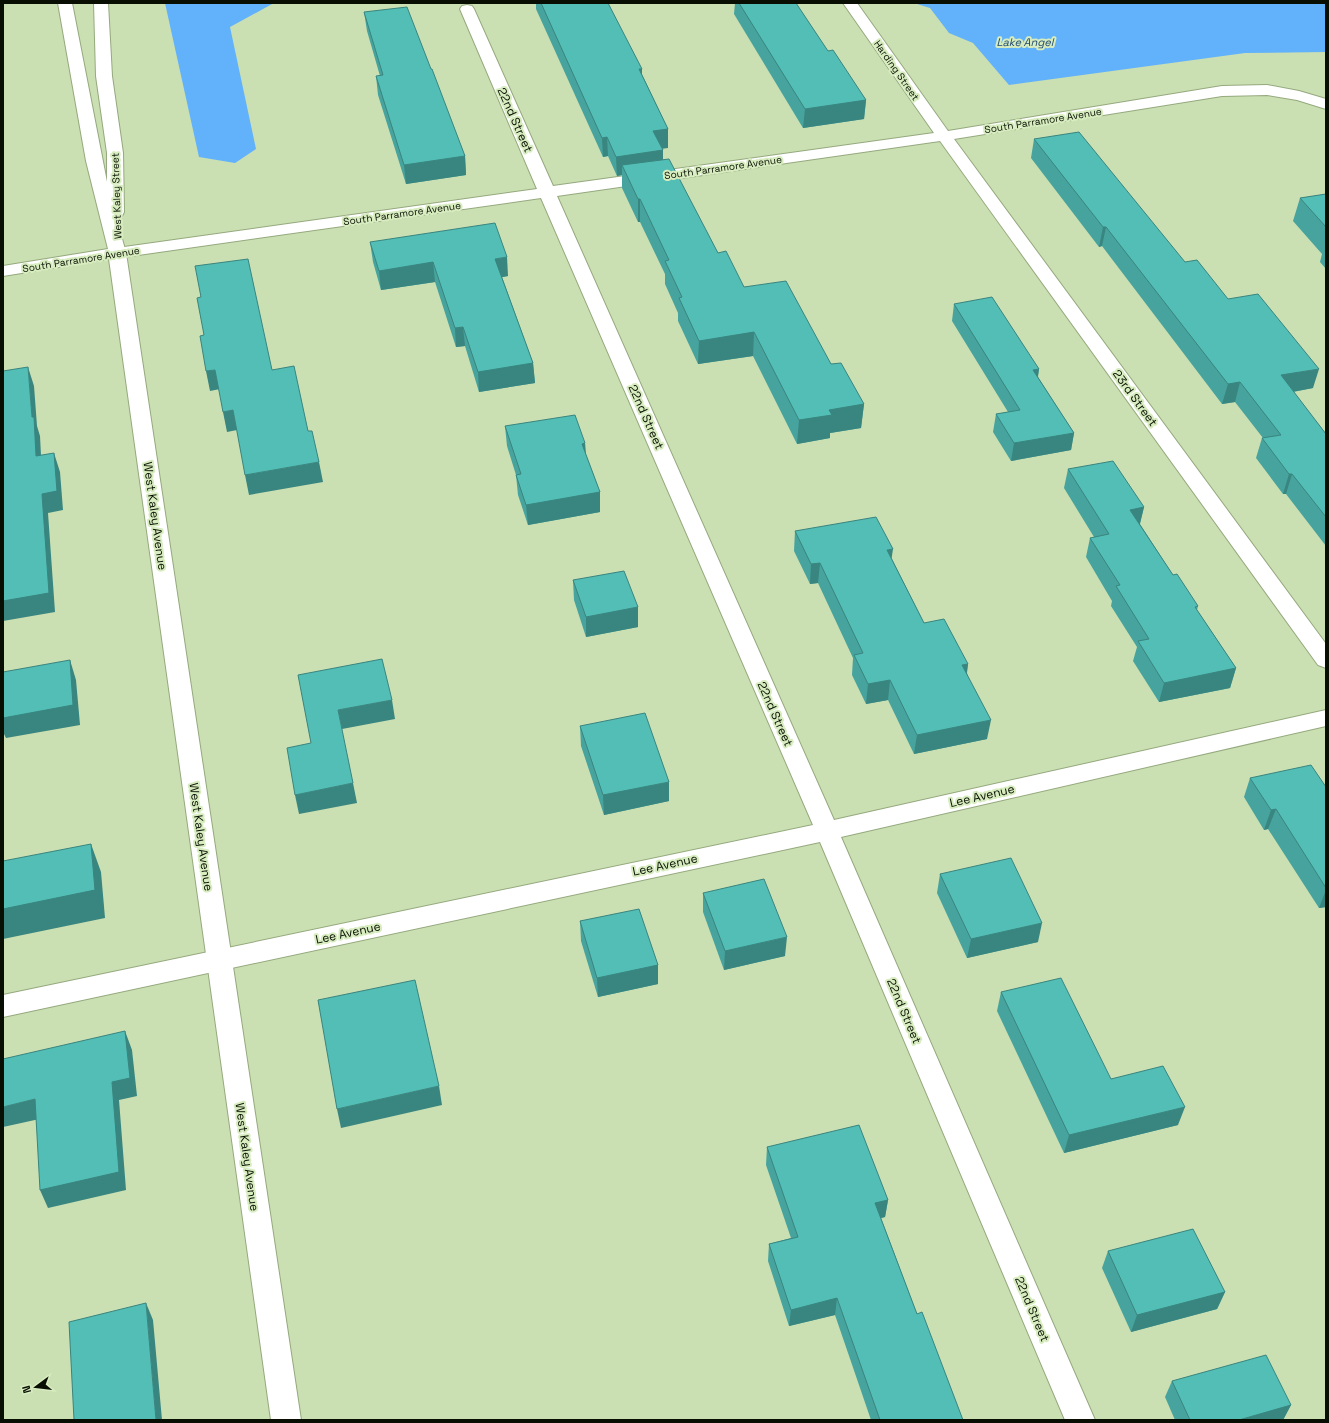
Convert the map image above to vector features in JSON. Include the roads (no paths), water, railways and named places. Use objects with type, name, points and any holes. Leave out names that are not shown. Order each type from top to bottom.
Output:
[{"type":"street","name":"West Kaley Street","points":[[65,3],[94,161],[118,253]]},
{"type":"street","name":"West Kaley Street","points":[[100,3],[104,76],[115,153],[118,253]]},
{"type":"street","name":"Harding Street","points":[[850,3],[944,136]]},
{"type":"street","name":"22nd Street","points":[[467,9],[827,831],[1080,1420]]},
{"type":"street","name":"South Parramore Avenue","points":[[3,271],[118,253],[944,136],[1222,91],[1267,90],[1299,96],[1326,104]]},
{"type":"street","name":"23rd Street","points":[[944,136],[1326,660]]},
{"type":"street","name":"West Kaley Avenue","points":[[118,253],[286,1420]]},
{"type":"street","name":"Lee Avenue","points":[[3,1006],[827,831],[1326,718]]},
{"type":"water","points":[[165,3],[274,3],[230,27],[256,149],[235,163],[199,157]]},
{"type":"water","name":"Lake Angel","points":[[914,3],[1326,3],[1326,52],[1245,53],[1009,85],[973,43],[949,33],[930,8]]}]
